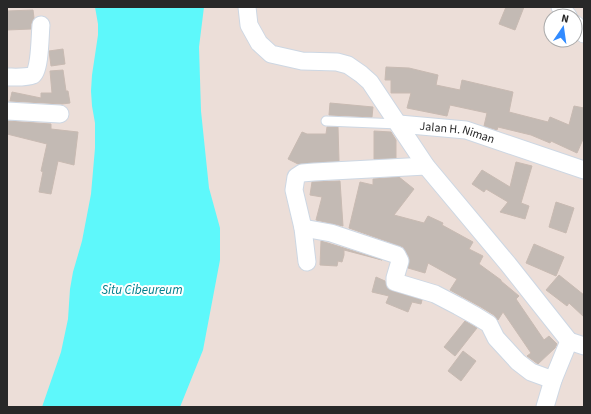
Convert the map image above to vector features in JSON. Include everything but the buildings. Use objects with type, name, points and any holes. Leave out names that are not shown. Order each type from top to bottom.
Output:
[{"type":"street","points":[[247,7],[249,25],[259,43],[271,54],[302,61],[338,62],[348,65],[370,82],[426,166],[576,343],[553,380],[545,407]]},
{"type":"street","points":[[7,77],[32,75],[36,72],[38,66],[41,25]]},
{"type":"street","points":[[7,111],[60,114]]},
{"type":"street","name":"Jalan H. Niman","points":[[399,124],[466,130],[583,165]]},
{"type":"street","points":[[307,262],[303,228],[294,190],[296,177],[302,173],[426,166]]},
{"type":"street","points":[[303,228],[331,233],[396,255],[400,261],[395,282],[435,294],[489,324],[502,346],[518,362],[531,372],[553,380]]},
{"type":"lane","name":"Jalan H. Niman","points":[[326,120],[399,124]]},
{"type":"water","name":"Situ Cibeureum","points":[[95,7],[204,7],[199,47],[201,111],[209,188],[220,228],[220,260],[203,350],[180,407],[42,407],[61,352],[68,319],[73,272],[82,241],[91,194],[95,148],[95,123],[91,91],[98,35]]}]
